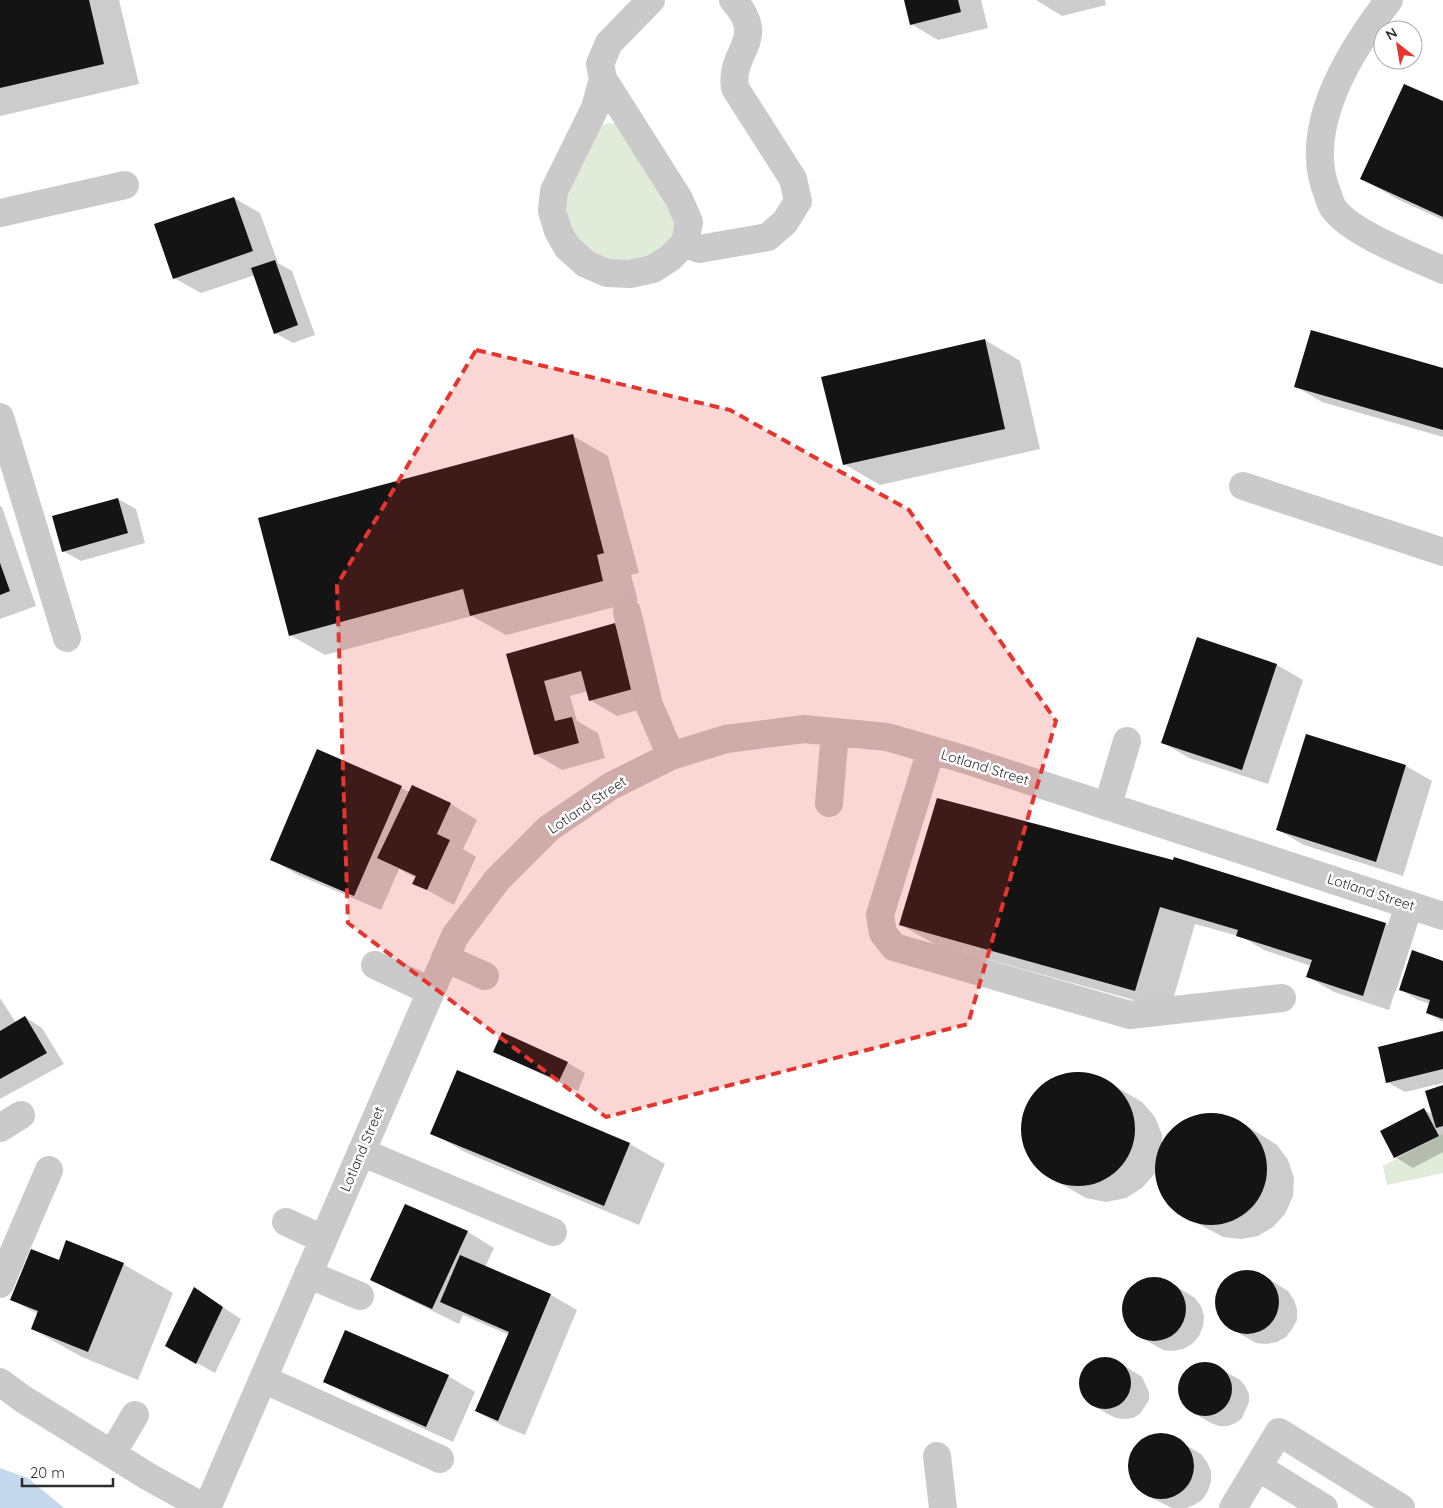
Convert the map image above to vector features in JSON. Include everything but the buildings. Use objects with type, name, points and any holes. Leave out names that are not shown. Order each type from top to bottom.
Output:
[{"type":"street","points":[[603,78],[595,108],[554,191],[552,210],[558,231],[567,247],[586,264],[607,273],[630,274],[653,269],[670,258],[685,243],[689,222],[679,199],[603,78],[600,64],[609,43],[651,0]]},
{"type":"street","points":[[1389,0],[1368,27],[1341,73],[1323,123],[1319,162],[1322,181],[1334,209],[1354,228],[1443,270]]},
{"type":"street","points":[[685,243],[700,249],[768,237],[785,222],[798,201],[793,179],[734,88],[733,77],[735,67],[747,44],[748,29],[746,16],[736,3]]},
{"type":"street","points":[[0,213],[125,185]]},
{"type":"street","points":[[0,417],[67,638]]},
{"type":"street","points":[[1243,486],[1443,552]]},
{"type":"street","points":[[626,612],[649,704],[671,756]]},
{"type":"street","name":"Lotland Street","points":[[206,1508],[455,936],[497,880],[549,828],[611,786],[671,756],[726,740],[804,729],[887,737],[1108,806],[1409,905],[1441,910]]},
{"type":"street","points":[[829,803],[835,732]]},
{"type":"street","points":[[1108,806],[1127,741]]},
{"type":"street","points":[[931,750],[880,914],[883,933],[894,947],[1130,1015],[1282,998]]},
{"type":"street","points":[[1384,983],[1409,905]]},
{"type":"street","points":[[445,958],[485,976]]},
{"type":"street","points":[[375,965],[430,991]]},
{"type":"street","points":[[361,1152],[553,1232]]},
{"type":"street","points":[[0,1284],[49,1170]]},
{"type":"street","points":[[286,1222],[324,1238]]},
{"type":"street","points":[[308,1274],[360,1296]]},
{"type":"street","points":[[263,1379],[440,1459]]},
{"type":"street","points":[[0,1382],[23,1399],[149,1477],[206,1508]]},
{"type":"street","points":[[112,1454],[135,1416]]},
{"type":"street","points":[[1233,1508],[1279,1432],[1401,1508]]},
{"type":"street","points":[[937,1456],[943,1508]]},
{"type":"street","points":[[1258,1467],[1324,1508]]},
{"type":"highlighted area","points":[[476,350],[730,410],[909,510],[1056,721],[968,1024],[606,1117],[348,923],[337,585]]},
{"type":"green space","points":[[608,123],[616,124],[671,204],[676,231],[663,251],[637,263],[600,261],[570,235],[563,202],[601,125]]},
{"type":"green space","points":[[1443,1134],[1443,1173],[1387,1185],[1383,1166]]},
{"type":"water","points":[[0,1468],[28,1478],[64,1508],[0,1508]]}]
